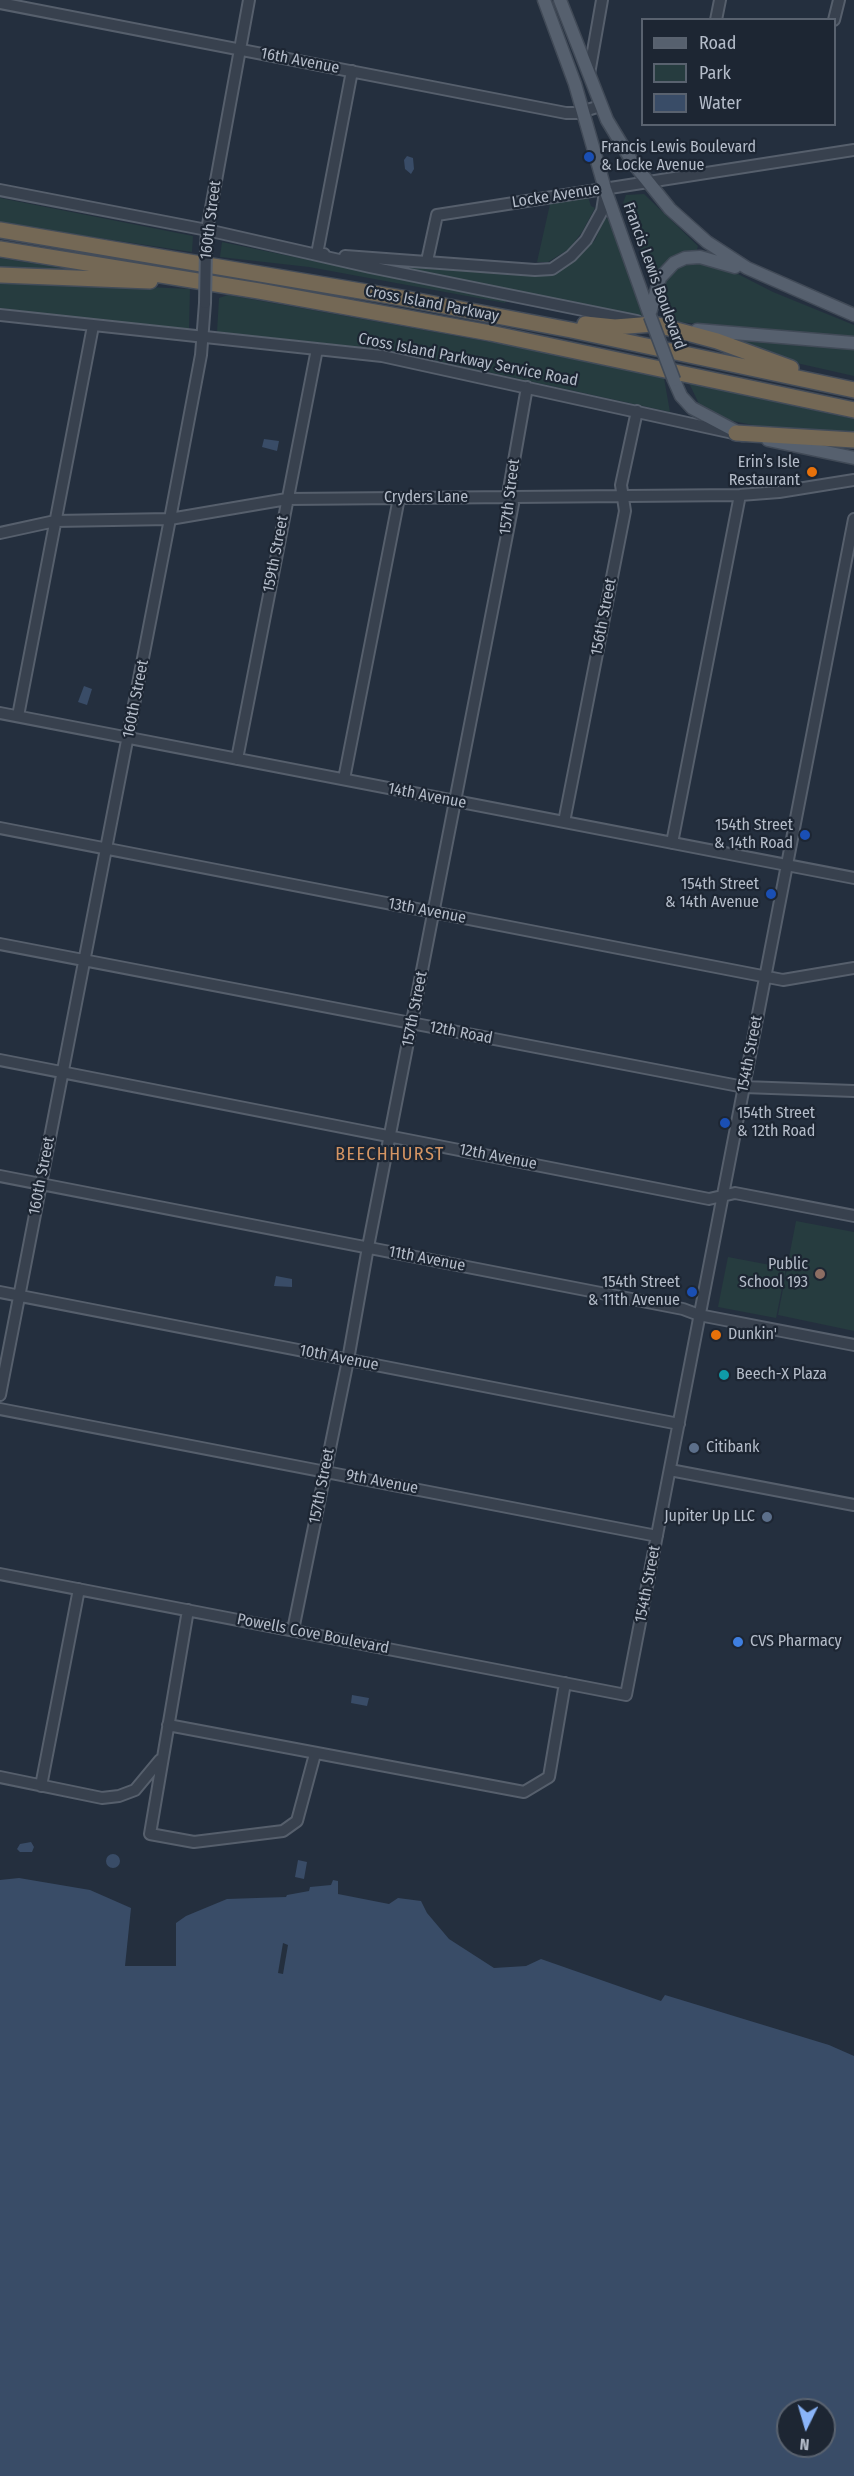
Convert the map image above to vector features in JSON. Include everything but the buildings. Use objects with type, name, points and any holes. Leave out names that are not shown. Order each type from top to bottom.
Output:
[{"type":"highway","name":"Cross Island Parkway","points":[[0,230],[402,298],[571,330],[854,389]]},
{"type":"highway","name":"Cross Island Parkway","points":[[0,249],[226,286],[555,346],[854,410]]},
{"type":"highway","points":[[0,275],[226,286]]},
{"type":"highway","points":[[402,298],[600,326],[652,320],[854,389]]},
{"type":"highway","points":[[736,433],[854,440]]},
{"type":"main road","name":"Francis Lewis Boulevard","points":[[544,0],[583,112],[605,189],[674,380],[692,408],[736,433]]},
{"type":"main road","name":"Francis Lewis Boulevard","points":[[560,0],[600,106],[623,148],[670,209],[707,242],[740,264],[791,290],[854,315]]},
{"type":"main road","points":[[791,290],[718,261],[689,257],[670,265],[663,273],[653,296],[652,320],[741,335],[854,343]]},
{"type":"main road","name":"Cross Island Parkway Service Road","points":[[736,433],[854,458]]},
{"type":"street","name":"160th Street","points":[[0,1395],[171,519],[203,338],[207,230],[249,0]]},
{"type":"street","points":[[588,76],[598,0]]},
{"type":"street","points":[[716,18],[720,0]]},
{"type":"street","points":[[836,18],[839,0]]},
{"type":"street","name":"16th Avenue","points":[[0,3],[566,113],[583,112],[600,106]]},
{"type":"street","points":[[318,254],[352,71]]},
{"type":"street","name":"Locke Avenue","points":[[427,261],[437,215],[854,150]]},
{"type":"street","points":[[318,254],[535,270],[555,267],[575,253],[589,236],[603,208],[605,189]]},
{"type":"street","points":[[0,190],[652,320]]},
{"type":"street","name":"Cross Island Parkway Service Road","points":[[0,315],[382,356],[736,433]]},
{"type":"street","points":[[18,716],[93,326]]},
{"type":"street","name":"159th Street","points":[[237,759],[317,349]]},
{"type":"street","name":"157th Street","points":[[293,1630],[348,1360],[513,504],[509,489],[527,387]]},
{"type":"street","name":"156th Street","points":[[564,822],[625,511],[621,485],[637,411]]},
{"type":"street","name":"Cryders Lane","points":[[0,533],[55,521],[171,519],[287,499],[511,498],[624,494],[740,495],[779,492],[854,480]]},
{"type":"street","points":[[672,843],[740,495]]},
{"type":"street","points":[[344,779],[399,498]]},
{"type":"street","name":"154th Street","points":[[626,1695],[854,519]]},
{"type":"street","name":"14th Avenue","points":[[0,713],[854,878]]},
{"type":"street","name":"13th Avenue","points":[[0,828],[783,980],[854,968]]},
{"type":"street","name":"12th Road","points":[[0,944],[744,1087],[854,1091]]},
{"type":"street","name":"12th Avenue","points":[[0,1060],[709,1199],[735,1193],[854,1216]]},
{"type":"street","name":"11th Avenue","points":[[0,1176],[683,1309],[699,1315],[854,1345]]},
{"type":"street","name":"10th Avenue","points":[[0,1292],[679,1424]]},
{"type":"street","name":"9th Avenue","points":[[0,1409],[657,1536]]},
{"type":"street","points":[[670,1470],[854,1505]]},
{"type":"street","name":"Powells Cove Boulevard","points":[[0,1574],[626,1695]]},
{"type":"street","points":[[41,1786],[79,1589]]},
{"type":"street","points":[[188,1610],[150,1834],[194,1842],[283,1831],[297,1821],[315,1754]]},
{"type":"street","points":[[168,1725],[524,1792],[549,1777],[565,1683]]},
{"type":"street","points":[[0,1777],[102,1798],[119,1797],[135,1790],[162,1758]]},
{"type":"green space","points":[[644,194],[698,246],[696,253],[670,260],[652,281],[623,203],[626,195]]},
{"type":"green space","points":[[588,197],[591,206],[595,208],[582,232],[569,249],[548,262],[537,262],[550,204]]},
{"type":"green space","points":[[0,198],[193,236],[192,252],[0,223]]},
{"type":"green space","points":[[605,218],[609,219],[643,317],[411,269],[394,263],[551,276],[575,261],[595,240]]},
{"type":"green space","points":[[222,242],[506,301],[505,303],[309,267],[220,257]]},
{"type":"green space","points":[[0,258],[86,272],[0,271]]},
{"type":"green space","points":[[687,262],[707,262],[734,272],[773,292],[854,325],[854,338],[667,321],[660,292],[672,269]]},
{"type":"green space","points":[[0,280],[190,289],[189,329],[0,308]]},
{"type":"green space","points":[[228,295],[518,347],[664,378],[670,412],[388,350],[217,332],[219,298]]},
{"type":"green space","points":[[728,338],[854,349],[854,376],[792,362]]},
{"type":"green space","points":[[689,383],[854,419],[854,436],[773,429],[723,419],[699,404]]},
{"type":"green space","name":"Public School 193","points":[[796,1221],[854,1232],[854,1331],[778,1315]]},
{"type":"green space","points":[[728,1257],[786,1268],[776,1318],[718,1307]]},
{"type":"water","points":[[407,156],[413,158],[414,169],[411,174],[405,169],[404,160]]},
{"type":"water","points":[[264,439],[279,441],[277,451],[262,447]]},
{"type":"water","points":[[84,686],[92,689],[87,705],[78,702]]},
{"type":"water","points":[[276,1276],[292,1279],[292,1287],[274,1286]]},
{"type":"water","points":[[352,1695],[369,1698],[367,1706],[351,1703]]},
{"type":"water","points":[[31,1842],[34,1847],[32,1852],[20,1852],[17,1849],[20,1844]]},
{"type":"water","points":[[113,1854],[118,1856],[120,1861],[118,1866],[113,1868],[108,1866],[106,1861],[108,1856]]},
{"type":"water","points":[[298,1860],[307,1862],[304,1879],[295,1877]]},
{"type":"water","points":[[19,1878],[90,1890],[131,1908],[125,1966],[176,1966],[176,1923],[186,1916],[227,1899],[286,1897],[309,1891],[310,1887],[331,1885],[333,1880],[338,1881],[338,1894],[389,1904],[398,1898],[421,1901],[427,1913],[449,1939],[494,1968],[526,1966],[541,1959],[661,2001],[665,1995],[829,2045],[854,2056],[854,2476],[0,2476],[0,1880]]},
{"type":"pier","points":[[283,1943],[288,1945],[283,1974],[278,1973]]},
{"type":"place","name":"Francis Lewis Boulevard & Locke Avenue","points":[[589,157]]},
{"type":"place","name":"Erin’s Isle Restaurant","points":[[812,472]]},
{"type":"place","name":"154th Street & 14th Road","points":[[805,835]]},
{"type":"place","name":"154th Street & 14th Avenue","points":[[771,894]]},
{"type":"place","name":"154th Street & 12th Road","points":[[725,1123]]},
{"type":"place","name":"Public School 193","points":[[820,1274]]},
{"type":"place","name":"154th Street & 11th Avenue","points":[[692,1292]]},
{"type":"place","name":"Dunkin'","points":[[716,1335]]},
{"type":"place","name":"Beech-X Plaza","points":[[724,1375]]},
{"type":"place","name":"Citibank","points":[[694,1448]]},
{"type":"place","name":"Jupiter Up LLC","points":[[767,1517]]},
{"type":"place","name":"CVS Pharmacy","points":[[738,1642]]},
{"type":"district","name":"BEECHHURST","points":[[390,1155]]}]
